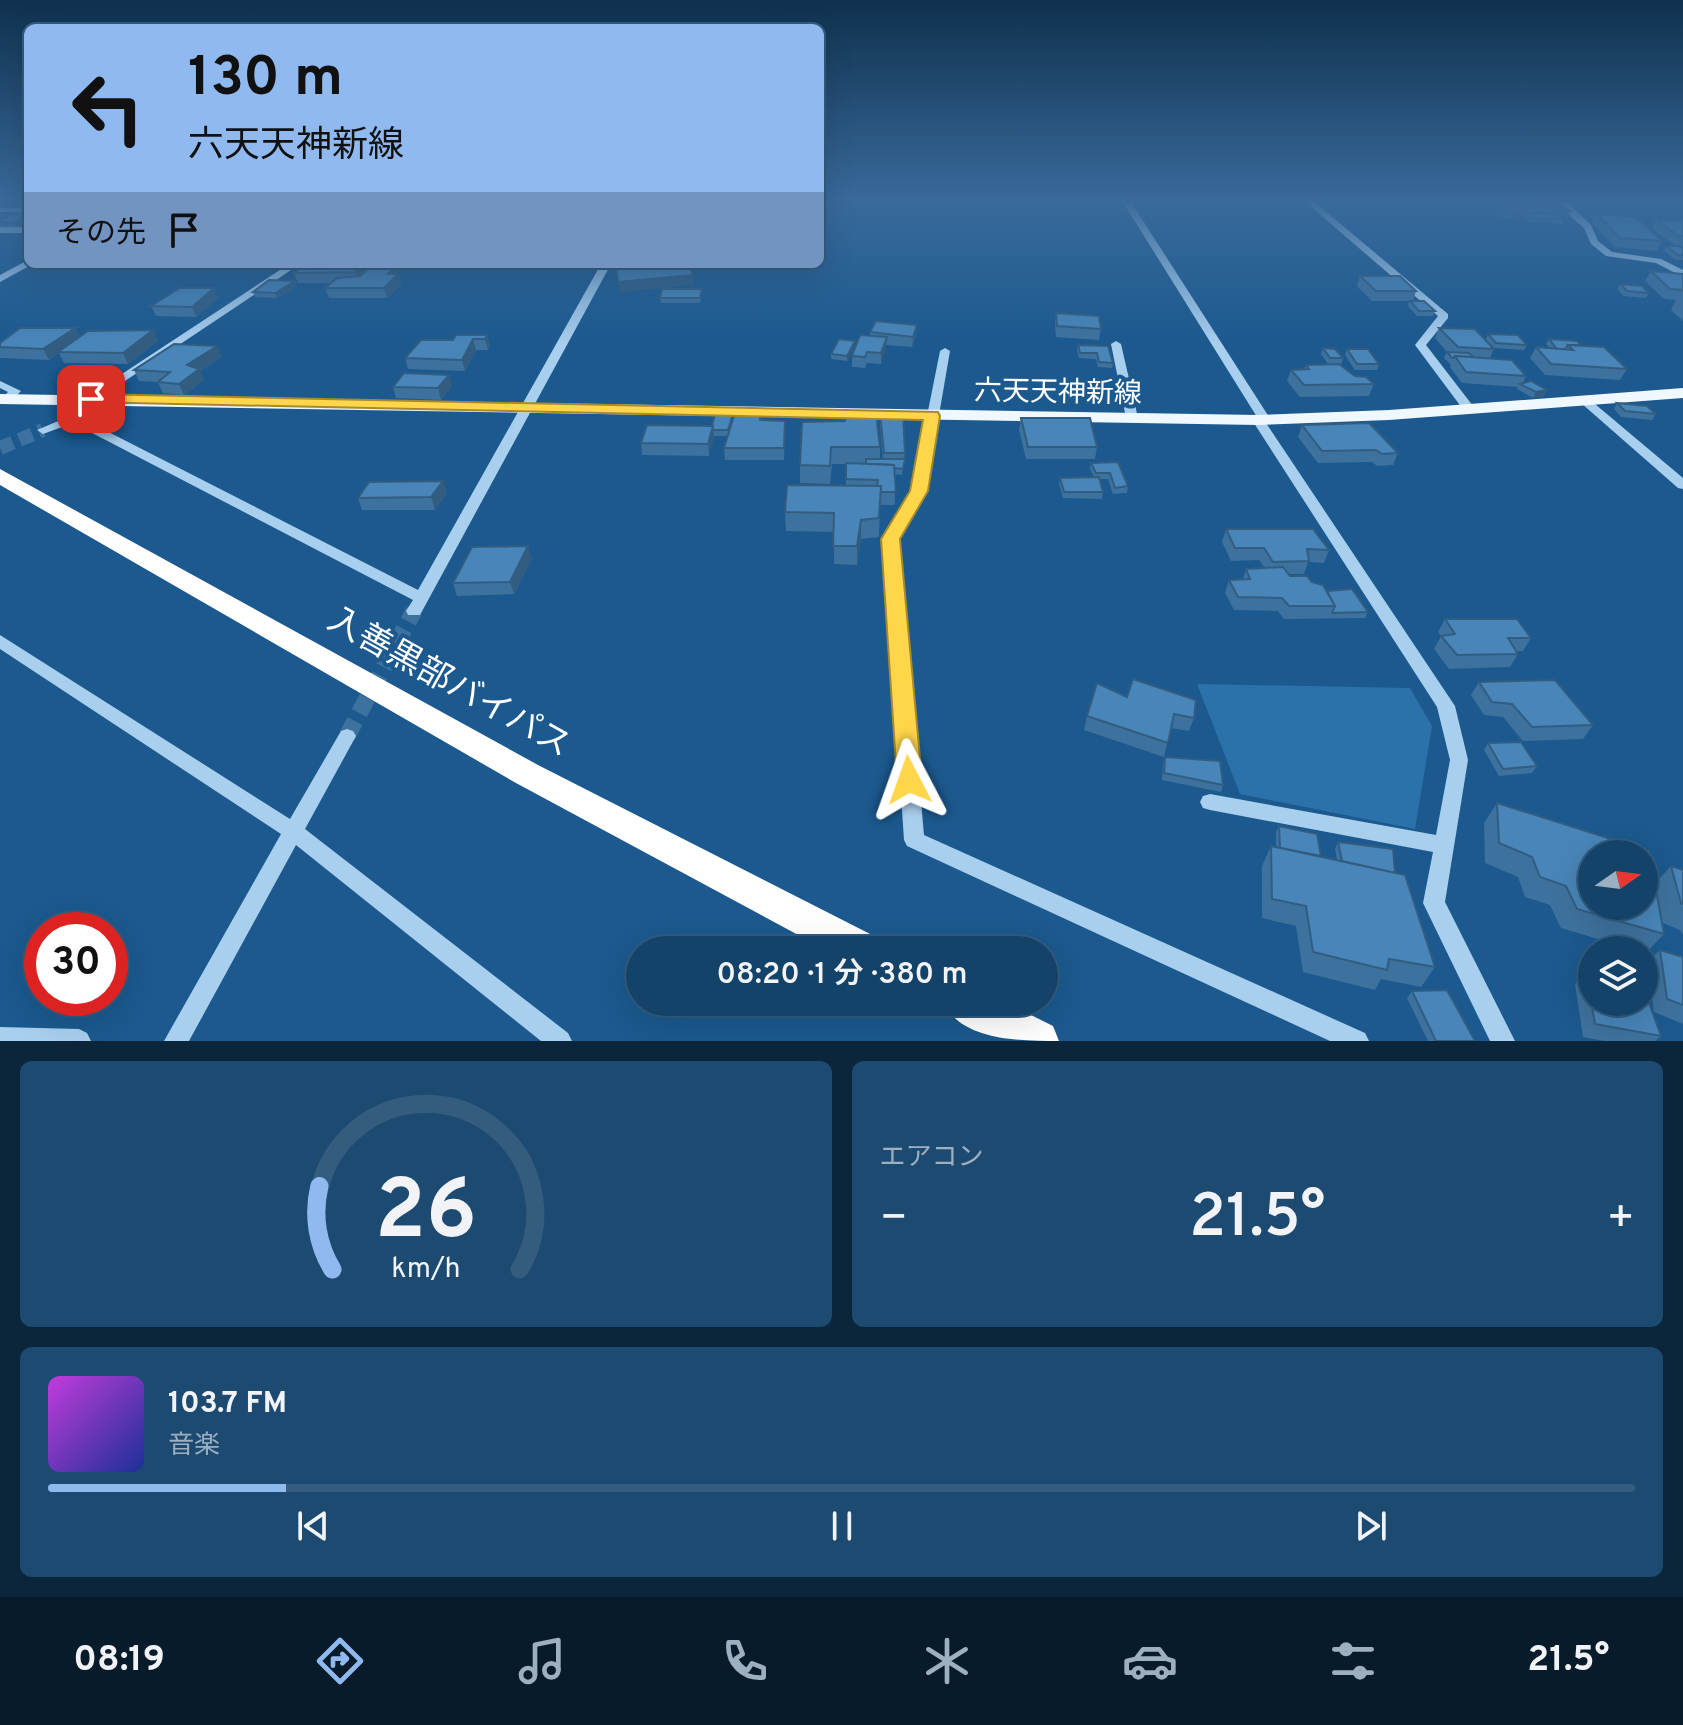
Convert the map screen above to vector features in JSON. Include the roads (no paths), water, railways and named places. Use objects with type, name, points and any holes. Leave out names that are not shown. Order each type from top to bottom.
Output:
[{"type":"highway","name":"入善黒部バイパス","points":[[0,476],[527,774],[836,936]]},
{"type":"highway","points":[[990,1016],[1038,1041]]},
{"type":"main road","name":"六天天神新線","points":[[2,394],[525,410],[1262,420],[1683,393]]},
{"type":"street","points":[[1155,248],[1446,706],[1459,760],[1434,903],[1503,1041]]},
{"type":"street","points":[[1363,248],[1444,316],[1420,345],[1469,409]]},
{"type":"street","points":[[1601,248],[1609,254],[1658,261],[1683,274]]},
{"type":"street","points":[[0,279],[24,265]]},
{"type":"street","points":[[43,430],[74,419],[91,399],[289,268]]},
{"type":"street","points":[[414,611],[604,268]]},
{"type":"street","points":[[1116,344],[1132,418]]},
{"type":"street","points":[[945,351],[919,491],[891,539],[914,840],[1357,1041]]},
{"type":"street","points":[[1585,401],[1683,485]]},
{"type":"street","points":[[74,419],[422,598]]},
{"type":"street","points":[[0,641],[294,832],[560,1041]]},
{"type":"street","points":[[176,1041],[347,736]]},
{"type":"street","points":[[1210,802],[1444,845]]},
{"type":"street","points":[[0,1039],[79,1041]]},
{"type":"tunnel","points":[[0,448],[43,430]]},
{"type":"tunnel","points":[[347,736],[414,611]]}]
